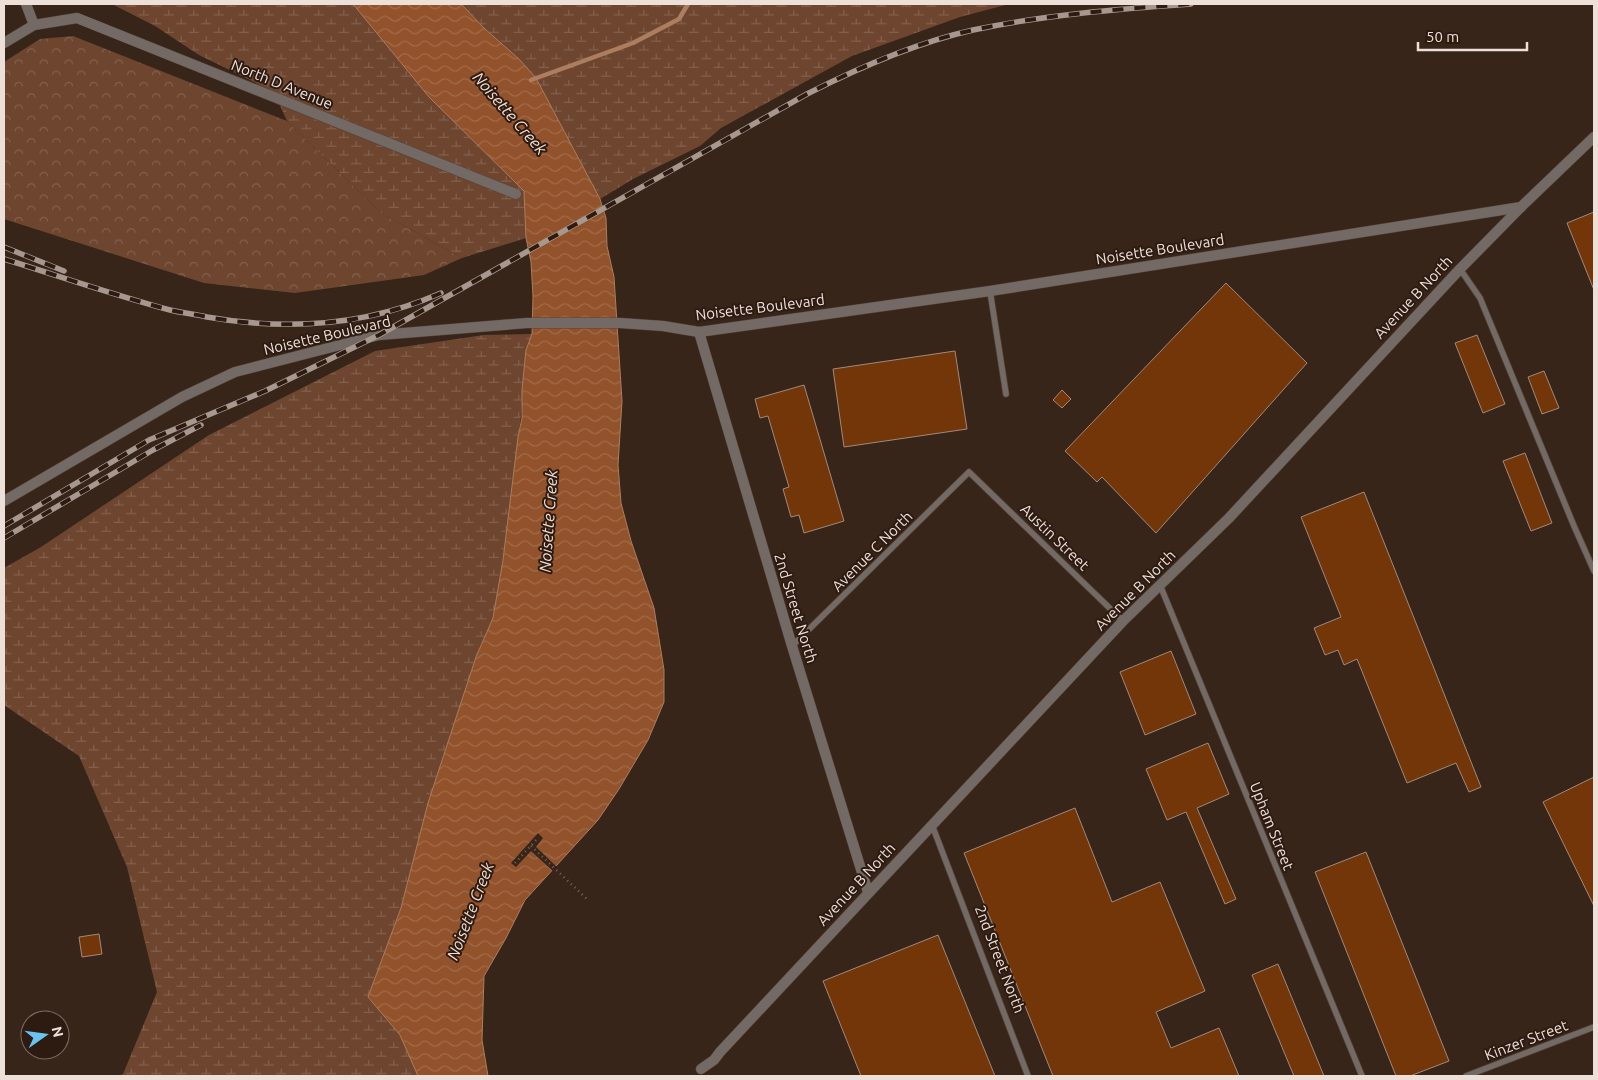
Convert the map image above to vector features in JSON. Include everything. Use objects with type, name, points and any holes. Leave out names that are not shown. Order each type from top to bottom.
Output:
[{"type":"street","points":[[4,43],[34,25],[26,4]]},
{"type":"street","name":"North D Avenue","points":[[34,25],[77,18],[516,194]]},
{"type":"street","name":"Avenue B North","points":[[701,1069],[714,1060],[868,892],[1124,621],[1229,518],[1460,268],[1594,137]]},
{"type":"street","name":"Noisette Boulevard","points":[[4,501],[182,397],[235,372],[379,335],[527,323],[620,323],[663,326],[699,332],[990,291],[1522,207]]},
{"type":"street","name":"2nd Street North","points":[[699,332],[792,646],[868,892]]},
{"type":"lane","points":[[1460,268],[1480,298],[1594,571]]},
{"type":"lane","points":[[990,291],[1006,394]]},
{"type":"lane","name":"Avenue C North","points":[[792,646],[969,472]]},
{"type":"lane","name":"Austin Street","points":[[969,472],[1124,621]]},
{"type":"lane","name":"Upham Street","points":[[1160,585],[1362,1076]]},
{"type":"lane","name":"2nd Street North","points":[[932,826],[1028,1076]]},
{"type":"lane","name":"Kinzer Street","points":[[1466,1076],[1594,1027]]},
{"type":"path","points":[[516,863],[538,838]]},
{"type":"path","points":[[531,846],[587,898]]},
{"type":"green space","points":[[112,4],[353,4],[429,97],[524,191],[526,238],[462,258],[381,213],[287,121],[274,92],[199,55],[155,26]]},
{"type":"green space","points":[[461,4],[1009,4],[960,17],[852,56],[721,128],[700,146],[633,179],[600,199],[536,78],[519,59],[485,29]]},
{"type":"green space","points":[[73,36],[287,121],[381,213],[462,258],[424,275],[295,293],[204,283],[4,219],[4,62],[40,39]]},
{"type":"green space","points":[[532,334],[525,360],[520,424],[503,560],[493,618],[476,657],[428,803],[401,908],[368,997],[400,1035],[418,1076],[117,1076],[123,1074],[157,992],[127,867],[79,756],[4,705],[4,568],[41,547],[209,435],[375,351],[484,335]]},
{"type":"water","name":"Noisette Creek","points":[[353,4],[461,4],[485,29],[519,59],[536,78],[600,199],[606,218],[607,246],[614,277],[622,401],[618,465],[621,503],[631,541],[654,608],[664,670],[664,702],[648,740],[598,820],[525,900],[484,976],[482,1040],[488,1076],[418,1076],[400,1035],[368,997],[401,908],[428,803],[476,657],[493,618],[503,560],[522,418],[522,390],[526,350],[532,334],[533,296],[531,262],[526,238],[524,191],[429,97]]},
{"type":"pier","points":[[538,833],[543,838],[536,847],[558,868],[554,872],[531,851],[516,867],[511,863]]},
{"type":"building","points":[[1594,212],[1594,290],[1567,223]]},
{"type":"building","points":[[1226,283],[1307,363],[1156,533],[1102,477],[1097,482],[1065,451]]},
{"type":"building","points":[[1477,335],[1505,404],[1483,413],[1455,343]]},
{"type":"building","points":[[955,351],[967,429],[844,447],[833,369]]},
{"type":"building","points":[[1544,371],[1559,408],[1542,414],[1528,377]]},
{"type":"building","points":[[804,385],[844,521],[804,533],[799,515],[791,517],[783,489],[789,487],[768,416],[760,418],[755,399]]},
{"type":"building","points":[[1062,390],[1071,399],[1062,408],[1053,400]]},
{"type":"building","points":[[1525,453],[1552,523],[1531,531],[1503,461]]},
{"type":"building","points":[[1364,492],[1481,787],[1469,792],[1456,763],[1407,783],[1357,659],[1344,665],[1338,650],[1325,655],[1314,628],[1341,617],[1301,517]]},
{"type":"building","points":[[1171,651],[1196,714],[1145,735],[1120,672]]},
{"type":"building","points":[[1208,743],[1229,794],[1197,808],[1236,899],[1225,904],[1186,812],[1167,820],[1146,769]]},
{"type":"building","points":[[1594,777],[1594,906],[1543,802]]},
{"type":"building","points":[[1075,808],[1112,902],[1160,882],[1205,991],[1156,1012],[1171,1048],[1219,1028],[1239,1076],[1053,1076],[964,853]]},
{"type":"building","points":[[1366,852],[1449,1061],[1410,1076],[1396,1076],[1315,872]]},
{"type":"building","points":[[99,934],[102,954],[82,957],[79,937]]},
{"type":"building","points":[[938,935],[995,1076],[861,1076],[823,981]]},
{"type":"building","points":[[1278,964],[1324,1076],[1294,1076],[1252,975]]},
{"type":"waterway","points":[[531,80],[633,43],[679,19],[688,4]]},
{"type":"railway","points":[[4,526],[149,440],[265,391],[379,335],[807,94],[847,74],[909,49],[973,30],[1081,13],[1191,4]]},
{"type":"railway","points":[[4,247],[64,271]]},
{"type":"railway","points":[[4,259],[170,310],[207,317],[267,324],[326,323],[355,319],[384,313],[441,293]]},
{"type":"railway","points":[[4,538],[153,450],[201,425]]}]
